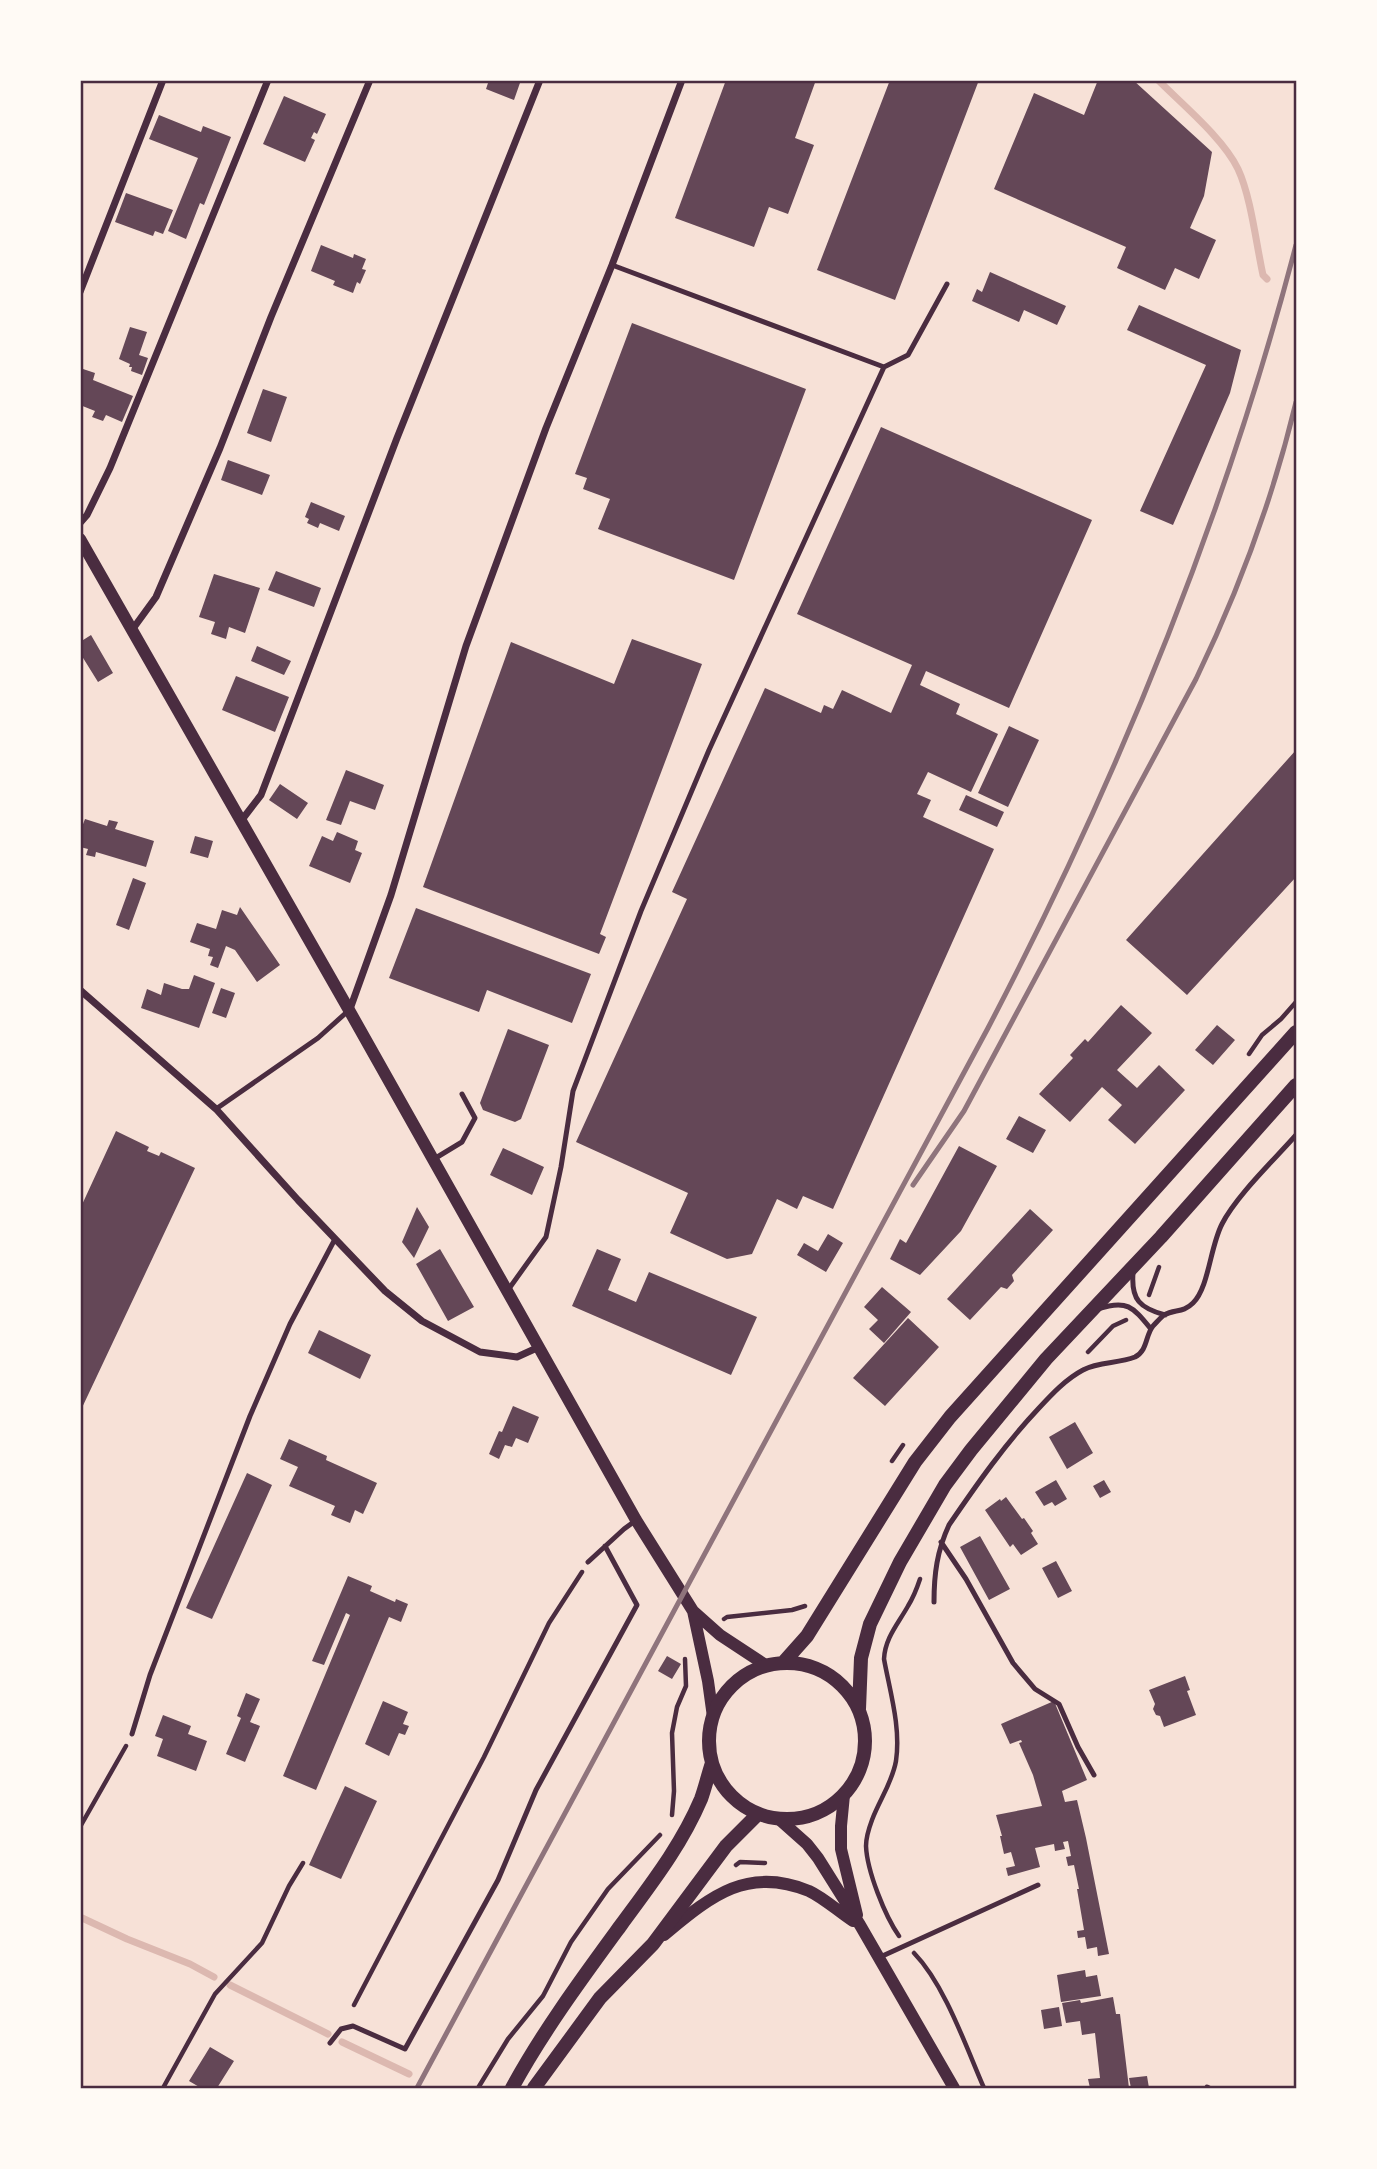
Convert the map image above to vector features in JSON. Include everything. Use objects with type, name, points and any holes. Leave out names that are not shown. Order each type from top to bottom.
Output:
[{"type":"main road","points":[[783,1663],[807,1636],[915,1462],[950,1417],[1297,1032]]},
{"type":"main road","points":[[859,1709],[850,1695],[827,1674],[798,1664],[783,1663],[752,1672],[734,1685],[719,1703],[713,1717],[709,1748],[712,1763],[722,1785],[737,1802],[758,1814],[780,1820],[808,1817],[828,1808],[844,1796],[854,1783],[865,1754],[866,1739],[859,1709],[861,1658],[868,1631],[900,1562],[945,1485],[1046,1359],[1135,1266],[1297,1085]]},
{"type":"main road","points":[[512,2088],[550,2027],[659,1875],[701,1798],[712,1763]]},
{"type":"main road","points":[[534,2088],[600,1998],[653,1944],[726,1846],[758,1814]]},
{"type":"street","points":[[80,292],[163,80]]},
{"type":"street","points":[[80,523],[87,515],[110,468],[268,80]]},
{"type":"street","points":[[132,630],[156,597],[220,448],[271,317],[370,80]]},
{"type":"street","points":[[240,821],[261,795],[397,438],[540,80]]},
{"type":"street","points":[[349,1010],[391,895],[466,646],[546,428],[612,265],[682,80]]},
{"type":"street","points":[[80,539],[636,1520],[693,1611],[720,1635],[767,1666]]},
{"type":"street","points":[[80,990],[216,1109],[335,1240],[385,1291],[422,1321],[480,1352],[517,1357],[539,1348]]},
{"type":"street","points":[[693,1611],[713,1717]]},
{"type":"street","points":[[844,1796],[841,1849],[859,1925]]},
{"type":"street","points":[[780,1820],[807,1844],[818,1858],[954,2088]]},
{"type":"street","points":[[653,1944],[717,1894],[741,1885],[760,1883],[780,1882],[810,1892],[859,1925]]},
{"type":"lane","points":[[612,265],[884,367]]},
{"type":"lane","points":[[508,1291],[546,1237],[573,1091],[641,911],[720,725],[884,367],[908,355],[947,284]]},
{"type":"lane","points":[[216,1109],[318,1038],[349,1010]]},
{"type":"lane","points":[[433,1159],[462,1142],[475,1118],[461,1094]]},
{"type":"lane","points":[[1135,1266],[1132,1283],[1136,1300],[1142,1306],[1165,1315],[1183,1311],[1200,1295],[1214,1242],[1223,1221],[1297,1135]]},
{"type":"lane","points":[[132,1734],[150,1675],[250,1416],[290,1324],[335,1240]]},
{"type":"lane","points":[[1089,1313],[1124,1304],[1137,1311],[1151,1329]]},
{"type":"lane","points":[[934,1602],[934,1568],[948,1525],[1014,1434],[1062,1385],[1084,1370],[1137,1356],[1147,1345],[1151,1329],[1165,1315]]},
{"type":"lane","points":[[587,1562],[636,1520]]},
{"type":"lane","points":[[941,1542],[966,1579],[1013,1663],[1035,1689],[1059,1704],[1094,1775]]},
{"type":"lane","points":[[330,2043],[341,2029],[353,2026],[405,2049],[472,1928],[498,1880],[536,1790],[637,1605],[605,1546]]},
{"type":"lane","points":[[878,1958],[1038,1885]]},
{"type":"path","points":[[1084,1370],[1087,1354],[1113,1326],[1132,1317]]},
{"type":"path","points":[[354,2005],[484,1756],[549,1623],[587,1562]]},
{"type":"path","points":[[924,1572],[909,1605],[887,1642],[884,1660],[897,1730],[897,1747],[892,1778],[871,1822],[866,1847],[891,1924],[905,1945],[926,1968],[951,2012],[984,2088]]},
{"type":"path","points":[[868,1631],[887,1642]]},
{"type":"path","points":[[478,2088],[508,2039],[543,1996],[572,1942],[608,1889],[667,1826],[672,1815],[674,1790],[673,1721],[686,1686],[686,1657]]},
{"type":"path","points":[[80,1827],[132,1734]]},
{"type":"path","points":[[163,2088],[215,1994],[262,1944],[289,1886],[303,1863]]},
{"type":"building","points":[[489,80],[521,80],[514,100],[486,89]]},
{"type":"building","points":[[726,80],[816,80],[795,138],[814,145],[788,214],[769,207],[754,247],[675,218]]},
{"type":"building","points":[[890,80],[979,80],[895,300],[817,270]]},
{"type":"building","points":[[1098,80],[1133,80],[1212,152],[1204,196],[1190,228],[1216,240],[1199,279],[1175,268],[1165,290],[1117,268],[1126,247],[994,189],[1034,93],[1084,115]]},
{"type":"building","points":[[284,96],[326,114],[317,134],[314,132],[311,138],[315,140],[305,162],[263,144]]},
{"type":"building","points":[[159,115],[201,132],[203,126],[231,137],[204,205],[200,203],[186,239],[168,231],[198,158],[149,139]]},
{"type":"building","points":[[126,193],[173,210],[163,234],[155,231],[153,236],[115,222]]},
{"type":"building","points":[[321,245],[353,258],[354,254],[366,259],[362,269],[366,270],[353,293],[333,285],[335,281],[311,271]]},
{"type":"building","points":[[990,272],[1066,306],[1057,325],[1024,310],[1019,322],[972,301],[977,289],[982,292]]},
{"type":"building","points":[[1139,305],[1241,350],[1230,393],[1173,525],[1140,511],[1206,365],[1127,330]]},
{"type":"building","points":[[632,323],[806,389],[734,580],[598,529],[610,499],[583,489],[587,478],[575,474]]},
{"type":"building","points":[[130,327],[147,332],[139,355],[148,358],[142,375],[131,371],[130,364],[119,359]]},
{"type":"building","points":[[80,368],[95,373],[93,380],[133,396],[122,422],[106,415],[103,421],[92,417],[95,411],[80,405]]},
{"type":"building","points":[[263,389],[287,397],[271,442],[247,433]]},
{"type":"building","points":[[881,427],[1092,520],[1009,708],[926,671],[920,685],[960,704],[956,714],[998,734],[971,792],[928,772],[917,794],[931,800],[923,817],[994,849],[833,1209],[803,1196],[797,1209],[777,1199],[752,1254],[727,1259],[670,1233],[688,1193],[576,1142],[687,899],[672,892],[765,688],[821,713],[824,705],[833,709],[842,690],[891,713],[912,665],[797,614]]},
{"type":"building","points":[[228,460],[270,475],[262,495],[221,480]]},
{"type":"building","points":[[311,502],[345,516],[339,531],[320,523],[318,528],[307,523],[309,519],[305,517]]},
{"type":"building","points":[[276,571],[321,588],[314,607],[268,590]]},
{"type":"building","points":[[214,574],[260,588],[245,633],[229,627],[226,639],[211,634],[215,622],[199,617]]},
{"type":"building","points":[[91,635],[113,673],[98,682],[80,653],[80,642]]},
{"type":"building","points":[[632,639],[702,664],[600,934],[606,937],[599,954],[423,887],[511,642],[614,684]]},
{"type":"building","points":[[257,646],[291,661],[284,675],[251,661]]},
{"type":"building","points":[[236,676],[289,697],[275,732],[222,710]]},
{"type":"building","points":[[1009,726],[1039,740],[1008,807],[978,793]]},
{"type":"building","points":[[1296,750],[1296,877],[1187,995],[1126,940]]},
{"type":"building","points":[[346,770],[384,785],[375,810],[350,801],[341,825],[326,820]]},
{"type":"building","points":[[280,784],[308,803],[297,819],[269,800]]},
{"type":"building","points":[[966,795],[1004,812],[997,827],[959,810]]},
{"type":"building","points":[[85,819],[107,826],[109,820],[118,822],[115,829],[154,841],[146,867],[96,852],[95,857],[86,855],[88,849],[80,847],[80,832]]},
{"type":"building","points":[[337,832],[358,841],[355,850],[362,853],[350,883],[309,866],[322,836],[333,841]]},
{"type":"building","points":[[195,836],[213,841],[208,858],[190,853]]},
{"type":"building","points":[[133,878],[146,883],[129,930],[116,925]]},
{"type":"building","points":[[240,907],[280,965],[257,982],[235,950],[226,946],[218,968],[210,965],[213,957],[208,956],[210,949],[190,942],[197,923],[216,929],[222,910],[237,915]]},
{"type":"building","points":[[416,908],[591,974],[572,1023],[487,990],[479,1012],[389,978]]},
{"type":"building","points":[[194,975],[215,983],[199,1028],[141,1008],[147,989],[161,995],[164,983],[189,989]]},
{"type":"building","points":[[221,988],[235,993],[226,1018],[212,1013]]},
{"type":"building","points":[[1121,1005],[1152,1033],[1117,1070],[1137,1088],[1159,1065],[1185,1090],[1135,1144],[1108,1120],[1122,1105],[1102,1087],[1070,1122],[1039,1094],[1073,1058],[1070,1055],[1085,1039],[1088,1042]]},
{"type":"building","points":[[1217,1025],[1235,1040],[1213,1065],[1195,1050]]},
{"type":"building","points":[[508,1029],[549,1045],[521,1119],[515,1122],[483,1110],[480,1103]]},
{"type":"building","points":[[1019,1116],[1046,1130],[1033,1153],[1006,1139]]},
{"type":"building","points":[[116,1131],[149,1147],[147,1151],[159,1156],[161,1152],[195,1168],[80,1412],[80,1209]]},
{"type":"building","points":[[959,1146],[997,1166],[961,1231],[920,1275],[890,1259],[900,1239],[906,1243]]},
{"type":"building","points":[[503,1148],[544,1167],[532,1195],[490,1175]]},
{"type":"building","points":[[417,1207],[429,1227],[414,1258],[402,1242]]},
{"type":"building","points":[[1030,1209],[1053,1230],[1012,1275],[1014,1281],[1007,1289],[1001,1287],[970,1320],[947,1299]]},
{"type":"building","points":[[828,1234],[843,1243],[826,1272],[797,1255],[804,1243],[818,1251]]},
{"type":"building","points":[[440,1249],[474,1307],[448,1321],[416,1264]]},
{"type":"building","points":[[597,1249],[621,1259],[608,1290],[636,1302],[649,1272],[757,1317],[731,1375],[572,1306]]},
{"type":"building","points":[[882,1287],[911,1312],[884,1343],[869,1329],[878,1320],[864,1307]]},
{"type":"building","points":[[908,1318],[939,1347],[885,1406],[853,1378]]},
{"type":"building","points":[[319,1330],[371,1355],[360,1379],[308,1353]]},
{"type":"building","points":[[513,1406],[539,1417],[528,1443],[516,1438],[512,1447],[505,1445],[499,1459],[489,1454]]},
{"type":"building","points":[[1075,1422],[1093,1453],[1067,1469],[1049,1437]]},
{"type":"building","points":[[289,1439],[327,1456],[326,1460],[377,1483],[363,1514],[355,1510],[350,1523],[331,1515],[335,1506],[289,1486],[298,1467],[280,1459]]},
{"type":"building","points":[[247,1473],[272,1485],[212,1619],[186,1608]]},
{"type":"building","points":[[1056,1480],[1067,1499],[1055,1506],[1052,1502],[1044,1506],[1035,1492]]},
{"type":"building","points":[[1104,1480],[1111,1492],[1100,1498],[1093,1486]]},
{"type":"building","points":[[1006,1497],[1033,1531],[1031,1533],[1038,1544],[1021,1555],[1013,1544],[1010,1547],[985,1510]]},
{"type":"building","points":[[980,1536],[1010,1589],[989,1600],[960,1547]]},
{"type":"building","points":[[1056,1561],[1072,1591],[1058,1598],[1042,1568]]},
{"type":"building","points":[[348,1576],[372,1586],[370,1591],[395,1602],[396,1599],[408,1604],[401,1622],[389,1617],[316,1790],[283,1776],[350,1615],[346,1613],[324,1665],[312,1661]]},
{"type":"building","points":[[667,1656],[681,1664],[672,1679],[658,1671]]},
{"type":"building","points":[[1185,1676],[1190,1690],[1187,1691],[1196,1715],[1164,1727],[1160,1716],[1156,1715],[1153,1709],[1155,1704],[1149,1690]]},
{"type":"building","points":[[246,1693],[260,1699],[250,1722],[260,1726],[245,1762],[226,1754],[241,1718],[237,1716]]},
{"type":"building","points":[[383,1701],[408,1712],[403,1724],[409,1726],[405,1735],[399,1733],[389,1756],[365,1744]]},
{"type":"building","points":[[1054,1701],[1087,1780],[1062,1791],[1065,1802],[1077,1800],[1109,1954],[1098,1956],[1097,1947],[1087,1949],[1085,1937],[1078,1938],[1077,1931],[1084,1930],[1074,1865],[1068,1866],[1066,1857],[1071,1856],[1068,1841],[1063,1842],[1065,1849],[1055,1851],[1054,1844],[1035,1848],[1040,1867],[1008,1876],[1006,1868],[1015,1866],[1011,1852],[1004,1854],[996,1815],[1042,1806],[1033,1775],[1019,1743],[1021,1740],[1010,1744],[1001,1724]]},
{"type":"building","points":[[163,1715],[191,1726],[188,1734],[207,1741],[196,1771],[157,1756],[163,1739],[155,1736]]},
{"type":"building","points":[[345,1786],[377,1801],[341,1879],[309,1865]]},
{"type":"building","points":[[1085,1970],[1086,1977],[1097,1975],[1101,1996],[1061,2002],[1057,1975]]},
{"type":"building","points":[[1113,1997],[1116,2014],[1120,2014],[1129,2088],[1090,2088],[1088,2079],[1100,2078],[1095,2033],[1082,2035],[1080,2021],[1066,2023],[1062,2003],[1080,2000],[1081,2003]]},
{"type":"building","points":[[1059,2007],[1062,2026],[1044,2029],[1041,2010]]},
{"type":"building","points":[[210,2047],[234,2061],[217,2088],[201,2088],[189,2081]]},
{"type":"building","points":[[1147,2076],[1149,2088],[1131,2088],[1129,2078]]},
{"type":"waterway","points":[[1158,80],[1213,134],[1232,158],[1243,180],[1263,275],[1267,279]]},
{"type":"waterway","points":[[80,1917],[214,1977]]},
{"type":"waterway","points":[[230,1985],[328,2034]]},
{"type":"waterway","points":[[342,2042],[409,2074]]},
{"type":"railway","points":[[417,2088],[988,1028],[1036,934],[1124,743],[1202,547],[1268,347],[1296,245]]},
{"type":"railway","points":[[913,1185],[964,1111],[1196,679],[1227,612],[1254,543],[1296,402]]}]
